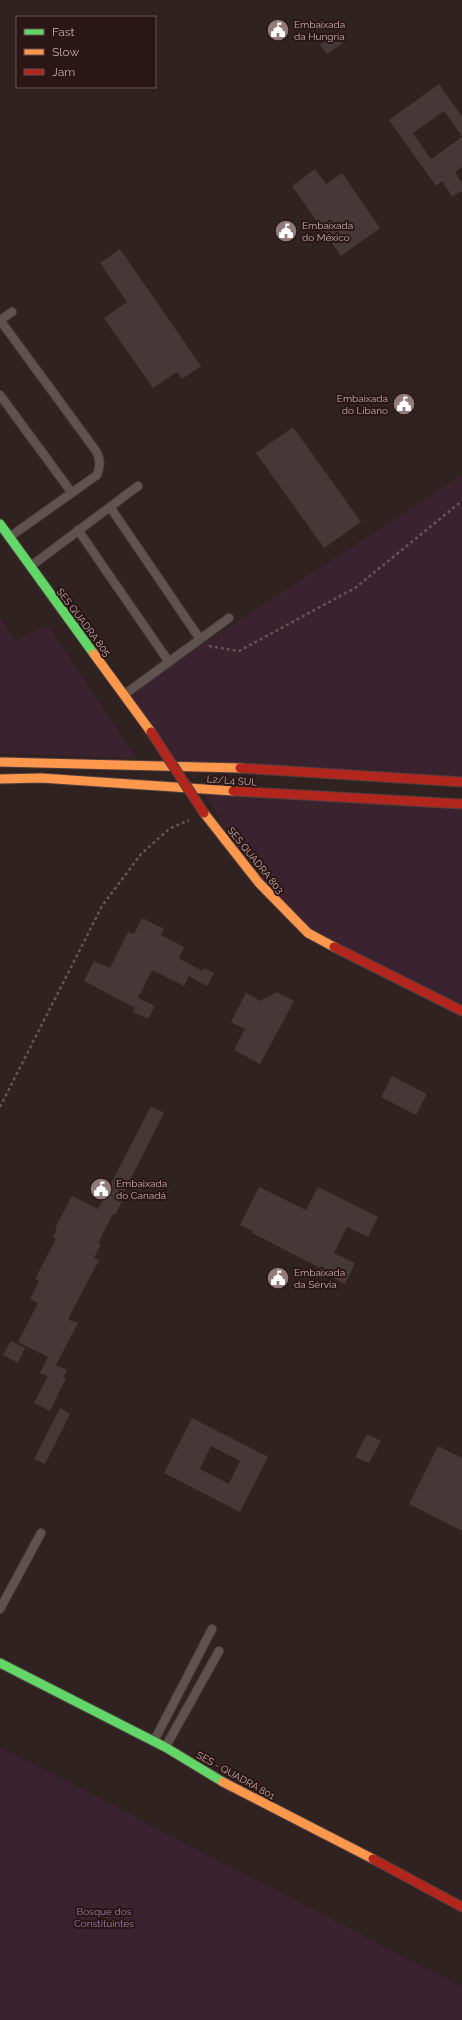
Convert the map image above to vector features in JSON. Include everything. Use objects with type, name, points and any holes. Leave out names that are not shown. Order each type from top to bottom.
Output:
[{"type":"street","name":"SES QUADRA 805","points":[[0,524],[151,732]]},
{"type":"street","name":"SES QUADRA 803","points":[[151,732],[204,813],[259,883],[308,933],[357,959],[462,1010]]},
{"type":"street","name":"L2/L4 SUL","points":[[0,762],[205,766],[462,782]]},
{"type":"street","name":"L2/L4 SUL","points":[[0,779],[41,778],[268,794],[462,804]]},
{"type":"street","name":"SES - QUADRA 801","points":[[0,1663],[165,1747],[228,1785],[351,1847],[462,1907]]},
{"type":"lane","points":[[9,537],[97,475],[100,466],[99,457],[0,320],[12,312]]},
{"type":"lane","points":[[0,395],[72,493]]},
{"type":"lane","points":[[30,567],[138,486]]},
{"type":"lane","points":[[110,507],[200,639]]},
{"type":"lane","points":[[78,530],[169,662]]},
{"type":"lane","points":[[125,695],[229,618]]},
{"type":"lane","points":[[0,1609],[41,1533]]},
{"type":"lane","points":[[153,1741],[212,1629]]},
{"type":"lane","points":[[165,1747],[219,1651]]},
{"type":"path","points":[[200,639],[203,645],[239,651],[355,588],[462,502]]},
{"type":"path","points":[[0,1107],[102,906],[141,854],[169,829],[204,813]]},
{"type":"green space","points":[[462,475],[462,781],[178,765],[125,695]]},
{"type":"green space","points":[[0,617],[15,640],[48,626],[136,758],[0,753]]},
{"type":"green space","points":[[202,789],[462,804],[462,1010],[308,933],[259,883]]},
{"type":"green space","name":"Bosque dos Constituintes","points":[[0,1747],[462,1987],[462,2020],[0,2020]]},
{"type":"building","points":[[340,31],[347,40],[327,54],[320,45]]},
{"type":"building","points":[[439,84],[462,117],[462,136],[444,111],[413,133],[431,159],[462,137],[462,167],[455,172],[462,183],[462,191],[452,197],[442,181],[436,186],[389,120]]},
{"type":"building","points":[[315,169],[326,184],[342,173],[380,228],[341,256],[292,186]]},
{"type":"building","points":[[120,249],[201,366],[182,379],[177,372],[153,388],[104,318],[127,302],[100,263]]},
{"type":"building","points":[[293,427],[361,522],[324,548],[256,453]]},
{"type":"building","points":[[142,918],[164,929],[161,935],[184,947],[179,958],[202,971],[204,968],[214,973],[207,986],[189,976],[184,986],[152,970],[138,998],[155,1006],[148,1019],[133,1012],[135,1008],[84,981],[94,961],[110,968],[128,932],[134,934]]},
{"type":"building","points":[[277,992],[294,1001],[260,1064],[234,1050],[245,1029],[231,1022],[246,993],[260,1001]]},
{"type":"building","points":[[392,1076],[427,1094],[416,1115],[381,1097]]},
{"type":"building","points":[[151,1106],[164,1113],[123,1194],[125,1195],[115,1215],[113,1214],[98,1243],[101,1244],[94,1258],[99,1260],[68,1319],[78,1323],[56,1365],[67,1370],[63,1377],[66,1378],[50,1411],[34,1403],[48,1376],[40,1373],[48,1357],[18,1342],[38,1303],[30,1299],[39,1281],[35,1279],[56,1239],[53,1237],[57,1229],[55,1228],[72,1196],[98,1209]]},
{"type":"building","points":[[259,1187],[306,1210],[318,1187],[378,1217],[368,1237],[347,1227],[334,1253],[355,1263],[345,1284],[319,1271],[320,1268],[252,1233],[253,1231],[240,1225]]},
{"type":"building","points":[[11,1341],[25,1348],[18,1363],[3,1355]]},
{"type":"building","points":[[60,1408],[70,1414],[45,1464],[34,1459]]},
{"type":"building","points":[[192,1418],[268,1457],[240,1512],[164,1473]],"holes":[[[211,1446],[240,1461],[229,1484],[200,1469]]]},
{"type":"building","points":[[367,1434],[381,1441],[369,1463],[355,1457]]},
{"type":"building","points":[[438,1446],[462,1458],[462,1531],[409,1504]]},
{"type":"traffic: fast","points":[[0,524],[94,654]]},
{"type":"traffic: fast","points":[[0,1663],[165,1747],[223,1782]]},
{"type":"traffic: slow","points":[[94,654],[151,732]]},
{"type":"traffic: slow","points":[[0,762],[240,768]]},
{"type":"traffic: slow","points":[[0,779],[41,778],[233,791]]},
{"type":"traffic: slow","points":[[204,813],[259,883],[308,933],[334,947]]},
{"type":"traffic: slow","points":[[223,1782],[373,1859]]},
{"type":"traffic: jam","points":[[151,732],[204,813]]},
{"type":"traffic: jam","points":[[240,768],[462,782]]},
{"type":"traffic: jam","points":[[233,791],[462,804]]},
{"type":"traffic: jam","points":[[334,947],[462,1011]]},
{"type":"traffic: jam","points":[[373,1859],[462,1907]]},
{"type":"place","name":"Embaixada da Hungria","points":[[278,30]]},
{"type":"place","name":"Embaixada do México","points":[[286,231]]},
{"type":"place","name":"Embaixada do Líbano","points":[[404,404]]},
{"type":"place","name":"Embaixada do Canadá","points":[[101,1189]]},
{"type":"place","name":"Embaixada da Sérvia","points":[[278,1278]]}]
